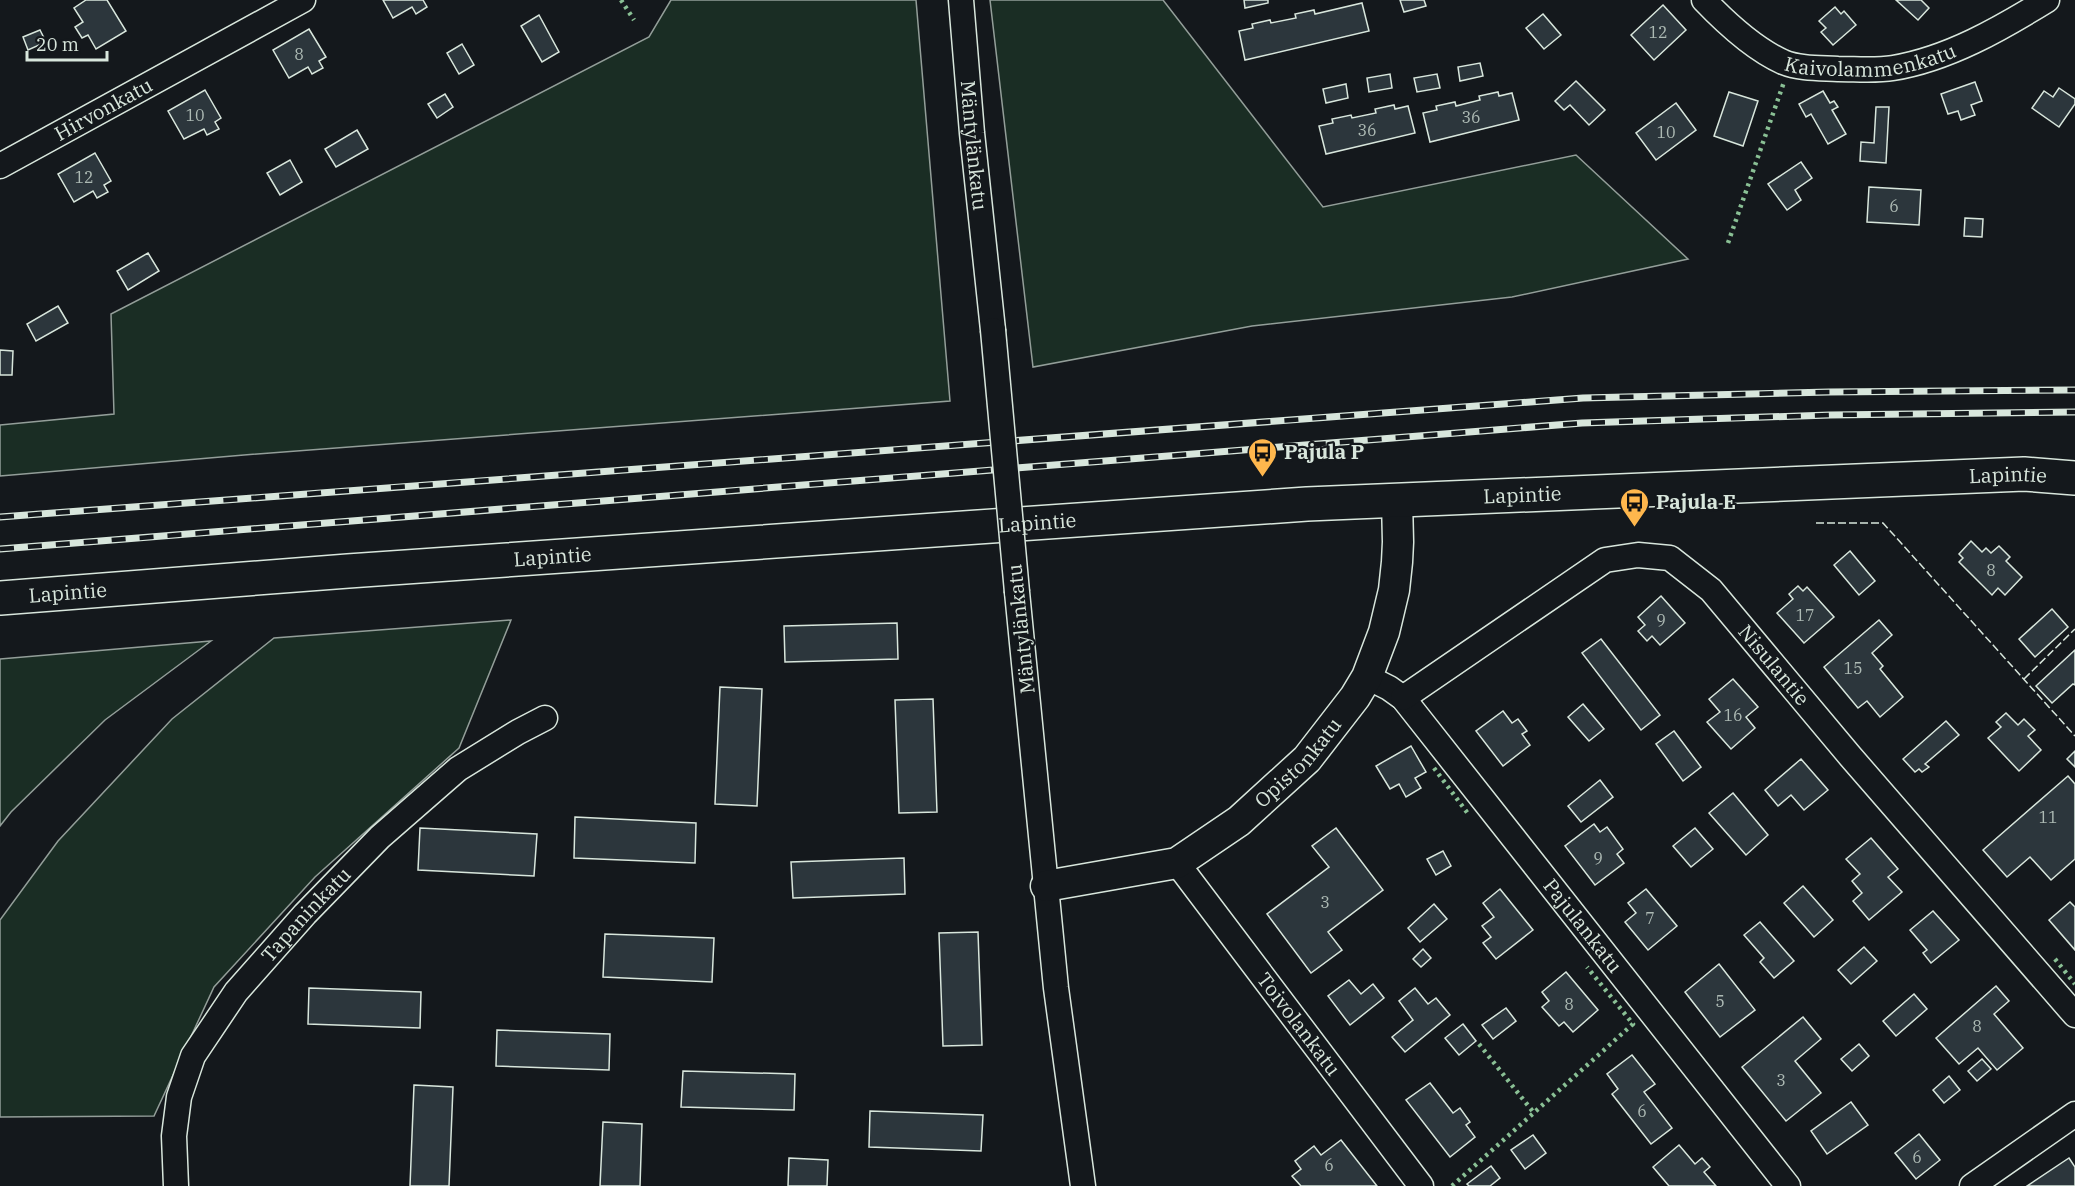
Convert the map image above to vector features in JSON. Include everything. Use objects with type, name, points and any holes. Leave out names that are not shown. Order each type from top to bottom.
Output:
[{"type":"main road","name":"Lapintie","points":[[0,598],[348,571],[1295,505],[2024,474],[2075,478]]},
{"type":"street","name":"Hirvonkatu","points":[[0,166],[303,0]]},
{"type":"street","name":"Mäntylänkatu","points":[[961,0],[1056,988],[1083,1186]]},
{"type":"street","name":"Kaivolammenkatu","points":[[1704,0],[1748,40],[1770,56],[1785,63],[1811,68],[1876,70],[1908,65],[1971,42],[2003,27],[2047,0]]},
{"type":"street","name":"Opistonkatu","points":[[1046,886],[1177,863],[1239,821],[1307,759],[1367,677],[1384,632],[1394,590],[1398,542],[1397,500]]},
{"type":"street","name":"Nisulantie","points":[[1403,698],[1605,560],[1638,555],[1670,558],[1711,590],[2075,1015]]},
{"type":"street","name":"Pajulankatu","points":[[1367,677],[1403,698],[1788,1186]]},
{"type":"street","name":"Tapaninkatu","points":[[176,1186],[174,1136],[179,1097],[193,1056],[236,992],[305,914],[380,837],[458,769],[545,718]]},
{"type":"street","name":"Toivolankatu","points":[[1177,863],[1421,1186]]},
{"type":"street","points":[[1972,1186],[2075,1114]]},
{"type":"green space","points":[[671,0],[916,0],[950,401],[0,476],[0,425],[114,414],[111,314],[649,37]]},
{"type":"green space","points":[[990,0],[1163,0],[1323,207],[1576,155],[1688,259],[1512,297],[1252,326],[1033,367]]},
{"type":"green space","points":[[511,620],[459,748],[315,877],[214,987],[154,1116],[0,1117],[0,920],[58,841],[172,719],[274,638]]},
{"type":"green space","points":[[211,641],[105,720],[11,812],[0,826],[0,659]]},
{"type":"building","points":[[86,0],[107,0],[126,31],[96,49],[88,35],[82,38],[75,27],[83,22],[74,8]]},
{"type":"building","points":[[383,0],[423,0],[427,7],[416,14],[412,7],[393,18]]},
{"type":"building","points":[[1244,0],[1268,0],[1268,3],[1245,8]]},
{"type":"building","points":[[1400,0],[1424,0],[1426,6],[1404,12]]},
{"type":"building","points":[[1896,0],[1921,0],[1929,8],[1918,20]]},
{"type":"building","points":[[1362,3],[1369,31],[1245,60],[1239,31],[1253,28],[1252,24],[1270,20],[1271,23],[1296,18],[1295,14],[1314,10],[1315,14]]},
{"type":"building","points":[[1663,5],[1686,30],[1654,60],[1631,35]]},
{"type":"building","points":[[1835,7],[1841,14],[1844,11],[1856,25],[1833,45],[1821,32],[1826,28],[1819,21]]},
{"type":"building","points":[[1543,14],[1561,35],[1544,49],[1526,28]]},
{"type":"building","points":[[539,15],[559,52],[542,62],[521,26]]},
{"type":"building","points":[[309,29],[326,57],[319,61],[323,68],[312,74],[308,67],[289,78],[273,50]]},
{"type":"building","points":[[40,30],[46,42],[28,50],[23,37]]},
{"type":"building","points":[[462,44],[474,65],[459,74],[447,53]]},
{"type":"building","points":[[1480,63],[1483,76],[1460,81],[1458,67]]},
{"type":"building","points":[[1390,74],[1392,88],[1369,92],[1367,78]]},
{"type":"building","points":[[1437,74],[1440,88],[1417,92],[1414,78]]},
{"type":"building","points":[[1576,81],[1605,110],[1589,125],[1570,105],[1564,110],[1555,101]]},
{"type":"building","points":[[1975,82],[1982,101],[1971,105],[1975,115],[1961,120],[1958,111],[1948,114],[1941,94]]},
{"type":"building","points":[[1346,84],[1348,98],[1326,103],[1323,89]]},
{"type":"building","points":[[2059,88],[2075,99],[2075,104],[2059,127],[2032,108],[2044,91],[2053,97]]},
{"type":"building","points":[[205,90],[221,118],[215,122],[219,129],[207,135],[204,129],[184,139],[168,111]]},
{"type":"building","points":[[1823,91],[1830,103],[1834,101],[1838,107],[1832,110],[1846,134],[1828,144],[1811,114],[1806,117],[1799,104]]},
{"type":"building","points":[[1498,92],[1499,96],[1512,93],[1519,120],[1430,142],[1423,113],[1437,110],[1436,106],[1455,102],[1456,106],[1480,100],[1479,96]]},
{"type":"building","points":[[1729,92],[1758,101],[1743,146],[1714,136]]},
{"type":"building","points":[[445,94],[453,107],[437,118],[428,104]]},
{"type":"building","points":[[1676,103],[1696,130],[1656,160],[1636,133]]},
{"type":"building","points":[[1394,105],[1395,109],[1408,106],[1415,133],[1326,154],[1319,126],[1333,123],[1332,119],[1376,113],[1375,109]]},
{"type":"building","points":[[1876,107],[1889,107],[1886,163],[1860,161],[1861,142],[1874,143]]},
{"type":"building","points":[[357,130],[368,149],[336,167],[325,149]]},
{"type":"building","points":[[95,153],[111,181],[104,185],[108,192],[97,198],[93,191],[74,202],[58,174]]},
{"type":"building","points":[[290,160],[302,182],[280,195],[267,173]]},
{"type":"building","points":[[1801,162],[1812,178],[1795,190],[1801,200],[1787,210],[1768,184]]},
{"type":"building","points":[[1869,187],[1921,190],[1919,225],[1867,222]]},
{"type":"building","points":[[1965,218],[1983,219],[1982,237],[1964,236]]},
{"type":"building","points":[[148,253],[159,271],[128,290],[117,271]]},
{"type":"building","points":[[58,306],[68,323],[36,341],[27,324]]},
{"type":"building","points":[[0,350],[13,351],[12,375],[0,375]]},
{"type":"building","points":[[1971,541],[1982,552],[1986,548],[1991,553],[1999,546],[2010,557],[2006,561],[2022,577],[2005,595],[1998,588],[1992,595],[1959,562],[1963,558],[1959,554]]},
{"type":"building","points":[[1850,551],[1875,581],[1859,595],[1834,565]]},
{"type":"building","points":[[1798,586],[1803,591],[1807,587],[1834,617],[1804,643],[1777,613],[1793,599],[1789,594]]},
{"type":"building","points":[[1661,596],[1685,623],[1660,645],[1652,636],[1647,641],[1638,631],[1645,625],[1638,617]]},
{"type":"building","points":[[2052,609],[2068,627],[2035,657],[2019,639]]},
{"type":"building","points":[[1879,620],[1892,635],[1872,653],[1883,666],[1880,669],[1903,697],[1880,717],[1867,701],[1858,708],[1824,667]]},
{"type":"building","points":[[897,623],[898,659],[785,662],[784,626]]},
{"type":"building","points":[[1601,639],[1660,715],[1641,730],[1582,653]]},
{"type":"building","points":[[2075,650],[2075,685],[2073,684],[2052,703],[2036,686]]},
{"type":"building","points":[[1733,679],[1758,707],[1746,717],[1755,728],[1731,749],[1707,722],[1720,712],[1709,699]]},
{"type":"building","points":[[720,687],[762,689],[757,806],[715,804]]},
{"type":"building","points":[[933,699],[937,812],[899,813],[895,700]]},
{"type":"building","points":[[1583,704],[1604,729],[1589,741],[1568,717]]},
{"type":"building","points":[[1503,711],[1512,723],[1518,719],[1527,731],[1522,734],[1530,745],[1503,766],[1476,731]]},
{"type":"building","points":[[2006,713],[2018,725],[2024,719],[2035,730],[2028,736],[2041,750],[2019,771],[1988,738],[2001,727],[1996,722]]},
{"type":"building","points":[[1946,721],[1959,735],[1925,764],[1929,767],[1922,772],[1919,769],[1915,772],[1903,759]]},
{"type":"building","points":[[1674,731],[1701,767],[1683,781],[1656,744]]},
{"type":"building","points":[[1411,746],[1426,772],[1415,778],[1421,788],[1406,797],[1399,784],[1390,789],[1376,766]]},
{"type":"building","points":[[2075,751],[2075,767],[2067,759]]},
{"type":"building","points":[[1801,759],[1828,790],[1804,810],[1791,795],[1778,806],[1765,790]]},
{"type":"building","points":[[2068,776],[2075,784],[2075,859],[2051,880],[2030,857],[2007,877],[1983,850]]},
{"type":"building","points":[[1600,780],[1613,797],[1581,822],[1568,806]]},
{"type":"building","points":[[1733,793],[1768,835],[1746,855],[1709,813]]},
{"type":"building","points":[[575,817],[696,823],[695,863],[574,858]]},
{"type":"building","points":[[1594,824],[1600,832],[1607,827],[1623,849],[1617,854],[1624,863],[1595,885],[1565,846]]},
{"type":"building","points":[[420,828],[537,834],[534,876],[418,870]]},
{"type":"building","points":[[1336,828],[1383,890],[1328,932],[1342,950],[1311,973],[1267,914],[1329,867],[1312,846]]},
{"type":"building","points":[[1695,828],[1713,849],[1691,867],[1673,846]]},
{"type":"building","points":[[1871,838],[1898,869],[1888,877],[1902,892],[1869,920],[1853,901],[1862,893],[1852,881],[1860,874],[1846,859]]},
{"type":"building","points":[[1443,851],[1451,866],[1436,875],[1427,859]]},
{"type":"building","points":[[904,858],[905,894],[793,898],[791,862]]},
{"type":"building","points":[[1803,886],[1833,920],[1814,937],[1784,903]]},
{"type":"building","points":[[1500,889],[1533,930],[1496,959],[1483,943],[1491,937],[1482,926],[1494,917],[1483,903]]},
{"type":"building","points":[[1646,889],[1677,926],[1648,950],[1625,922],[1636,913],[1628,903]]},
{"type":"building","points":[[2070,902],[2075,907],[2075,950],[2049,920]]},
{"type":"building","points":[[1434,904],[1447,919],[1420,942],[1408,928]]},
{"type":"building","points":[[1933,911],[1959,940],[1931,963],[1923,953],[1927,950],[1910,930]]},
{"type":"building","points":[[1760,922],[1794,961],[1774,978],[1760,962],[1764,958],[1744,935]]},
{"type":"building","points":[[978,932],[982,1045],[943,1046],[939,933]]},
{"type":"building","points":[[605,934],[714,938],[712,982],[603,977]]},
{"type":"building","points":[[1864,947],[1877,961],[1851,984],[1838,970]]},
{"type":"building","points":[[1423,949],[1431,958],[1421,967],[1413,959]]},
{"type":"building","points":[[1719,964],[1755,1010],[1720,1037],[1685,992]]},
{"type":"building","points":[[1566,972],[1598,1010],[1573,1032],[1564,1022],[1559,1026],[1542,1007],[1549,1001],[1542,992]]},
{"type":"building","points":[[1349,980],[1361,994],[1373,984],[1384,998],[1350,1025],[1328,996]]},
{"type":"building","points":[[1996,986],[2009,1001],[1994,1014],[2023,1048],[1997,1070],[1978,1048],[1959,1064],[1936,1038]]},
{"type":"building","points":[[309,988],[421,992],[420,1028],[308,1024]]},
{"type":"building","points":[[1415,988],[1428,1004],[1436,998],[1450,1015],[1405,1052],[1392,1037],[1413,1020],[1399,1001]]},
{"type":"building","points":[[1914,994],[1927,1009],[1896,1036],[1883,1021]]},
{"type":"building","points":[[1506,1008],[1516,1021],[1493,1039],[1482,1025]]},
{"type":"building","points":[[1803,1017],[1821,1039],[1795,1061],[1821,1093],[1786,1121],[1742,1067]]},
{"type":"building","points":[[1463,1024],[1476,1041],[1459,1055],[1445,1038]]},
{"type":"building","points":[[497,1030],[610,1034],[609,1070],[496,1066]]},
{"type":"building","points":[[1859,1044],[1869,1056],[1852,1071],[1841,1059]]},
{"type":"building","points":[[1632,1055],[1655,1084],[1644,1092],[1672,1128],[1651,1144],[1612,1094],[1618,1089],[1607,1074]]},
{"type":"building","points":[[1982,1059],[1991,1069],[1977,1081],[1968,1071]]},
{"type":"building","points":[[683,1071],[795,1074],[794,1110],[681,1107]]},
{"type":"building","points":[[1949,1076],[1960,1090],[1944,1103],[1933,1090]]},
{"type":"building","points":[[1430,1083],[1453,1113],[1460,1108],[1470,1122],[1466,1125],[1475,1137],[1450,1157],[1406,1100]]},
{"type":"building","points":[[414,1085],[453,1087],[449,1186],[410,1186]]},
{"type":"building","points":[[1851,1102],[1868,1125],[1827,1154],[1811,1131]]},
{"type":"building","points":[[870,1111],[983,1115],[981,1151],[869,1147]]},
{"type":"building","points":[[603,1122],[642,1124],[640,1186],[600,1186]]},
{"type":"building","points":[[1919,1134],[1940,1160],[1916,1179],[1895,1153]]},
{"type":"building","points":[[1533,1135],[1546,1153],[1525,1169],[1511,1150]]},
{"type":"building","points":[[1341,1140],[1377,1186],[1301,1186],[1292,1176],[1301,1169],[1295,1161],[1314,1146],[1321,1155]]},
{"type":"building","points":[[1679,1145],[1695,1164],[1702,1158],[1710,1167],[1704,1172],[1716,1186],[1669,1186],[1653,1167]]},
{"type":"building","points":[[789,1158],[828,1160],[827,1186],[788,1186]]},
{"type":"building","points":[[2069,1158],[2075,1167],[2075,1186],[2027,1186]]},
{"type":"building","points":[[1491,1166],[1500,1178],[1490,1186],[1469,1186],[1467,1184]]},
{"type":"railway","points":[[0,517],[1583,398],[1829,392],[2075,390]]},
{"type":"railway","points":[[0,549],[1582,423],[1830,415],[2075,412]]},
{"type":"hedge","points":[[621,0],[634,20]]},
{"type":"hedge","points":[[1728,243],[1784,82]]},
{"type":"hedge","points":[[1434,768],[1469,815]]},
{"type":"hedge","points":[[2055,959],[2075,984]]},
{"type":"hedge","points":[[1452,1186],[1633,1024],[1587,967]]},
{"type":"hedge","points":[[1479,1044],[1534,1113]]},
{"type":"fence","points":[[1816,523],[1883,523],[2075,736]]},
{"type":"fence","points":[[2024,679],[2075,629]]},
{"type":"place","name":"Pajula P","points":[[1263,478]]},
{"type":"place","name":"Pajula E","points":[[1635,528]]}]
